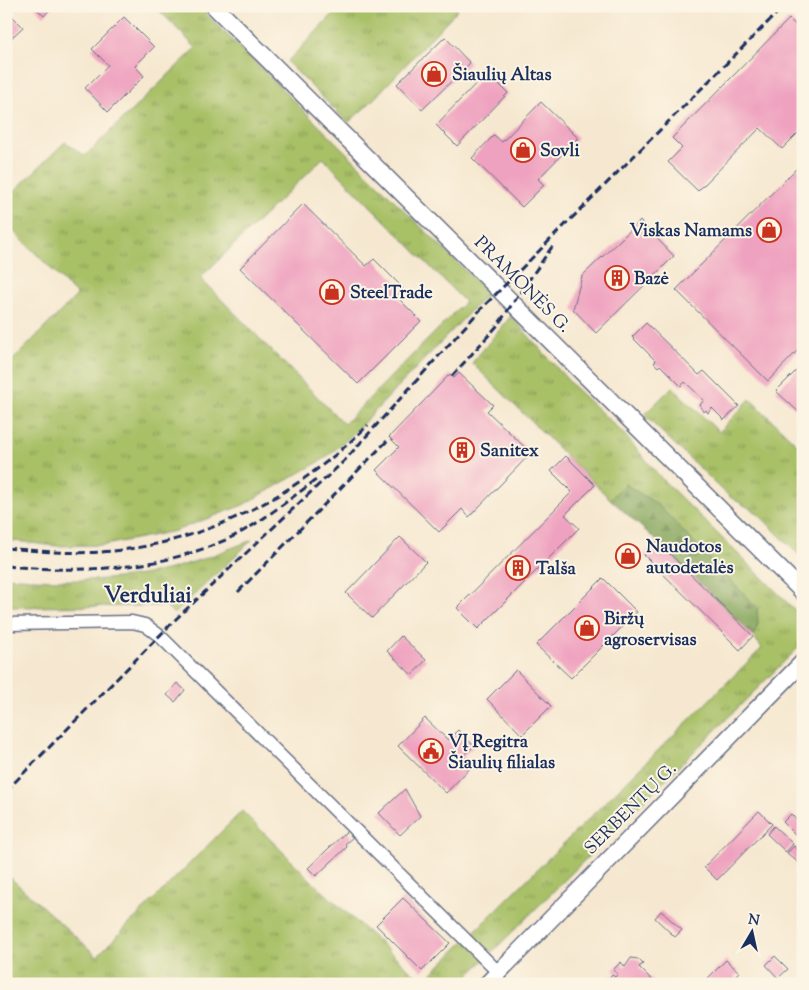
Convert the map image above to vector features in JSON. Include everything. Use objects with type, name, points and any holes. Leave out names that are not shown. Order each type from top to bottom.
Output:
[{"type":"main road","name":"PRAMONĖS G.","points":[[214,6],[799,585]]},
{"type":"main road","name":"SERBENTŲ G.","points":[[489,981],[803,662]]},
{"type":"street","points":[[6,624],[132,622],[145,625],[160,636],[489,981]]},
{"type":"green space","points":[[155,6],[198,6],[488,293],[350,437],[324,459],[243,505],[175,531],[105,545],[56,546],[6,540],[6,367],[77,295],[6,224],[6,199],[65,142],[85,156],[196,48]],"holes":[[[323,158],[465,302],[344,424],[200,278]]]},
{"type":"green space","points":[[341,6],[455,6],[458,9],[370,103],[348,123],[287,62]]},
{"type":"green space","points":[[511,316],[573,386],[622,432],[662,479],[803,618],[802,644],[460,984],[6,984],[6,874],[97,956],[242,811],[317,886],[423,982],[762,648],[753,636],[758,624],[625,484],[610,499],[472,363]]},
{"type":"green space","points":[[672,387],[719,432],[750,399],[803,450],[803,559],[756,512],[730,497],[644,415]]},
{"type":"green space","points":[[625,484],[657,504],[757,608],[758,624],[753,636],[657,541],[610,499]]},
{"type":"green space","points":[[252,540],[174,614],[166,606],[6,607],[6,577],[96,580],[140,575],[184,565]]},
{"type":"building","points":[[34,6],[53,6],[44,16]]},
{"type":"building","points":[[6,10],[23,27],[6,43]]},
{"type":"building","points":[[124,17],[154,47],[135,66],[144,76],[108,112],[85,88],[108,65],[92,49]]},
{"type":"building","points":[[789,19],[799,28],[803,24],[803,128],[782,149],[760,128],[698,191],[668,162],[682,148],[672,138]]},
{"type":"building","name":"Šiaulių Altas","points":[[445,37],[470,63],[422,110],[397,84]]},
{"type":"building","points":[[487,72],[508,93],[457,146],[436,125]]},
{"type":"building","name":"Sovli","points":[[541,102],[578,138],[538,179],[544,185],[522,207],[472,158],[494,135],[502,142]]},
{"type":"building","name":"Viskas Namams","points":[[798,167],[803,171],[803,345],[768,381],[676,290]]},
{"type":"building","name":"SteelTrade","points":[[303,204],[366,266],[374,259],[403,288],[396,296],[421,321],[358,384],[240,268]]},
{"type":"building","name":"Bazė","points":[[640,221],[674,256],[596,333],[573,309],[582,276]]},
{"type":"building","points":[[646,323],[699,375],[704,371],[739,406],[724,420],[712,408],[708,413],[706,410],[704,412],[700,405],[704,400],[685,382],[681,386],[660,365],[658,367],[654,363],[656,361],[632,337]]},
{"type":"building","points":[[803,364],[803,416],[776,391]]},
{"type":"building","name":"Sanitex","points":[[459,373],[493,405],[487,411],[531,453],[469,517],[462,509],[439,532],[376,470],[399,447],[389,437],[450,374],[454,378]]},
{"type":"building","name":"Talša","points":[[566,456],[595,485],[565,515],[579,528],[478,629],[457,608],[572,492],[551,471]]},
{"type":"building","points":[[400,537],[426,562],[372,618],[346,593]]},
{"type":"building","points":[[657,541],[753,636],[740,650],[644,555]]},
{"type":"building","name":"Biržų agroservisas","points":[[603,578],[637,612],[571,678],[536,645]]},
{"type":"building","points":[[401,636],[426,660],[412,675],[387,651]]},
{"type":"building","points":[[516,670],[551,706],[522,735],[487,699]]},
{"type":"building","points":[[177,683],[185,690],[175,702],[167,695]]},
{"type":"building","name":"VĮ Regitra Šiaulių filialas","points":[[425,718],[448,740],[458,730],[474,746],[463,756],[473,765],[446,793],[398,746]]},
{"type":"building","points":[[405,789],[420,816],[400,835],[379,813]]},
{"type":"building","points":[[759,811],[772,824],[717,880],[704,867]]},
{"type":"building","points":[[791,814],[803,827],[803,842],[783,822]]},
{"type":"building","points":[[774,826],[793,844],[786,852],[767,834]]},
{"type":"building","points":[[347,831],[353,837],[345,844],[347,847],[316,876],[308,868]]},
{"type":"building","points":[[794,846],[803,854],[803,861],[800,864],[787,853]]},
{"type":"building","points":[[403,898],[450,943],[422,971],[376,925]]},
{"type":"building","points":[[661,911],[682,930],[675,937],[655,918]]},
{"type":"building","points":[[775,956],[788,969],[778,978],[766,965]]},
{"type":"building","points":[[631,958],[638,959],[643,964],[639,967],[656,984],[604,984],[612,975],[615,977],[618,974],[613,970],[621,962],[625,967]]},
{"type":"building","points":[[726,960],[739,972],[734,977],[740,984],[702,984]]},
{"type":"railway","points":[[6,791],[177,618],[344,461],[481,309],[784,6]]},
{"type":"railway","points":[[452,376],[497,326],[554,244]]},
{"type":"railway","points":[[6,548],[65,552],[101,552],[139,547],[176,539],[212,527],[279,495],[311,474],[368,425]]},
{"type":"railway","points":[[238,592],[390,438]]},
{"type":"railway","points":[[6,566],[94,569],[151,563],[179,556],[206,548],[244,531],[316,480]]},
{"type":"place","name":"Šiaulių Altas","points":[[434,74]]},
{"type":"place","name":"Sovli","points":[[523,150]]},
{"type":"place","name":"Viskas Namams","points":[[769,230]]},
{"type":"place","name":"Bazė","points":[[617,278]]},
{"type":"place","name":"SteelTrade","points":[[332,292]]},
{"type":"place","name":"Sanitex","points":[[462,450]]},
{"type":"place","name":"Naudotos autodetalės","points":[[628,556]]},
{"type":"place","name":"Talša","points":[[518,568]]},
{"type":"place","name":"Biržų agroservisas","points":[[587,628]]},
{"type":"place","name":"VĮ Regitra Šiaulių filialas","points":[[431,751]]},
{"type":"district","name":"Verduliai","points":[[148,594]]}]
